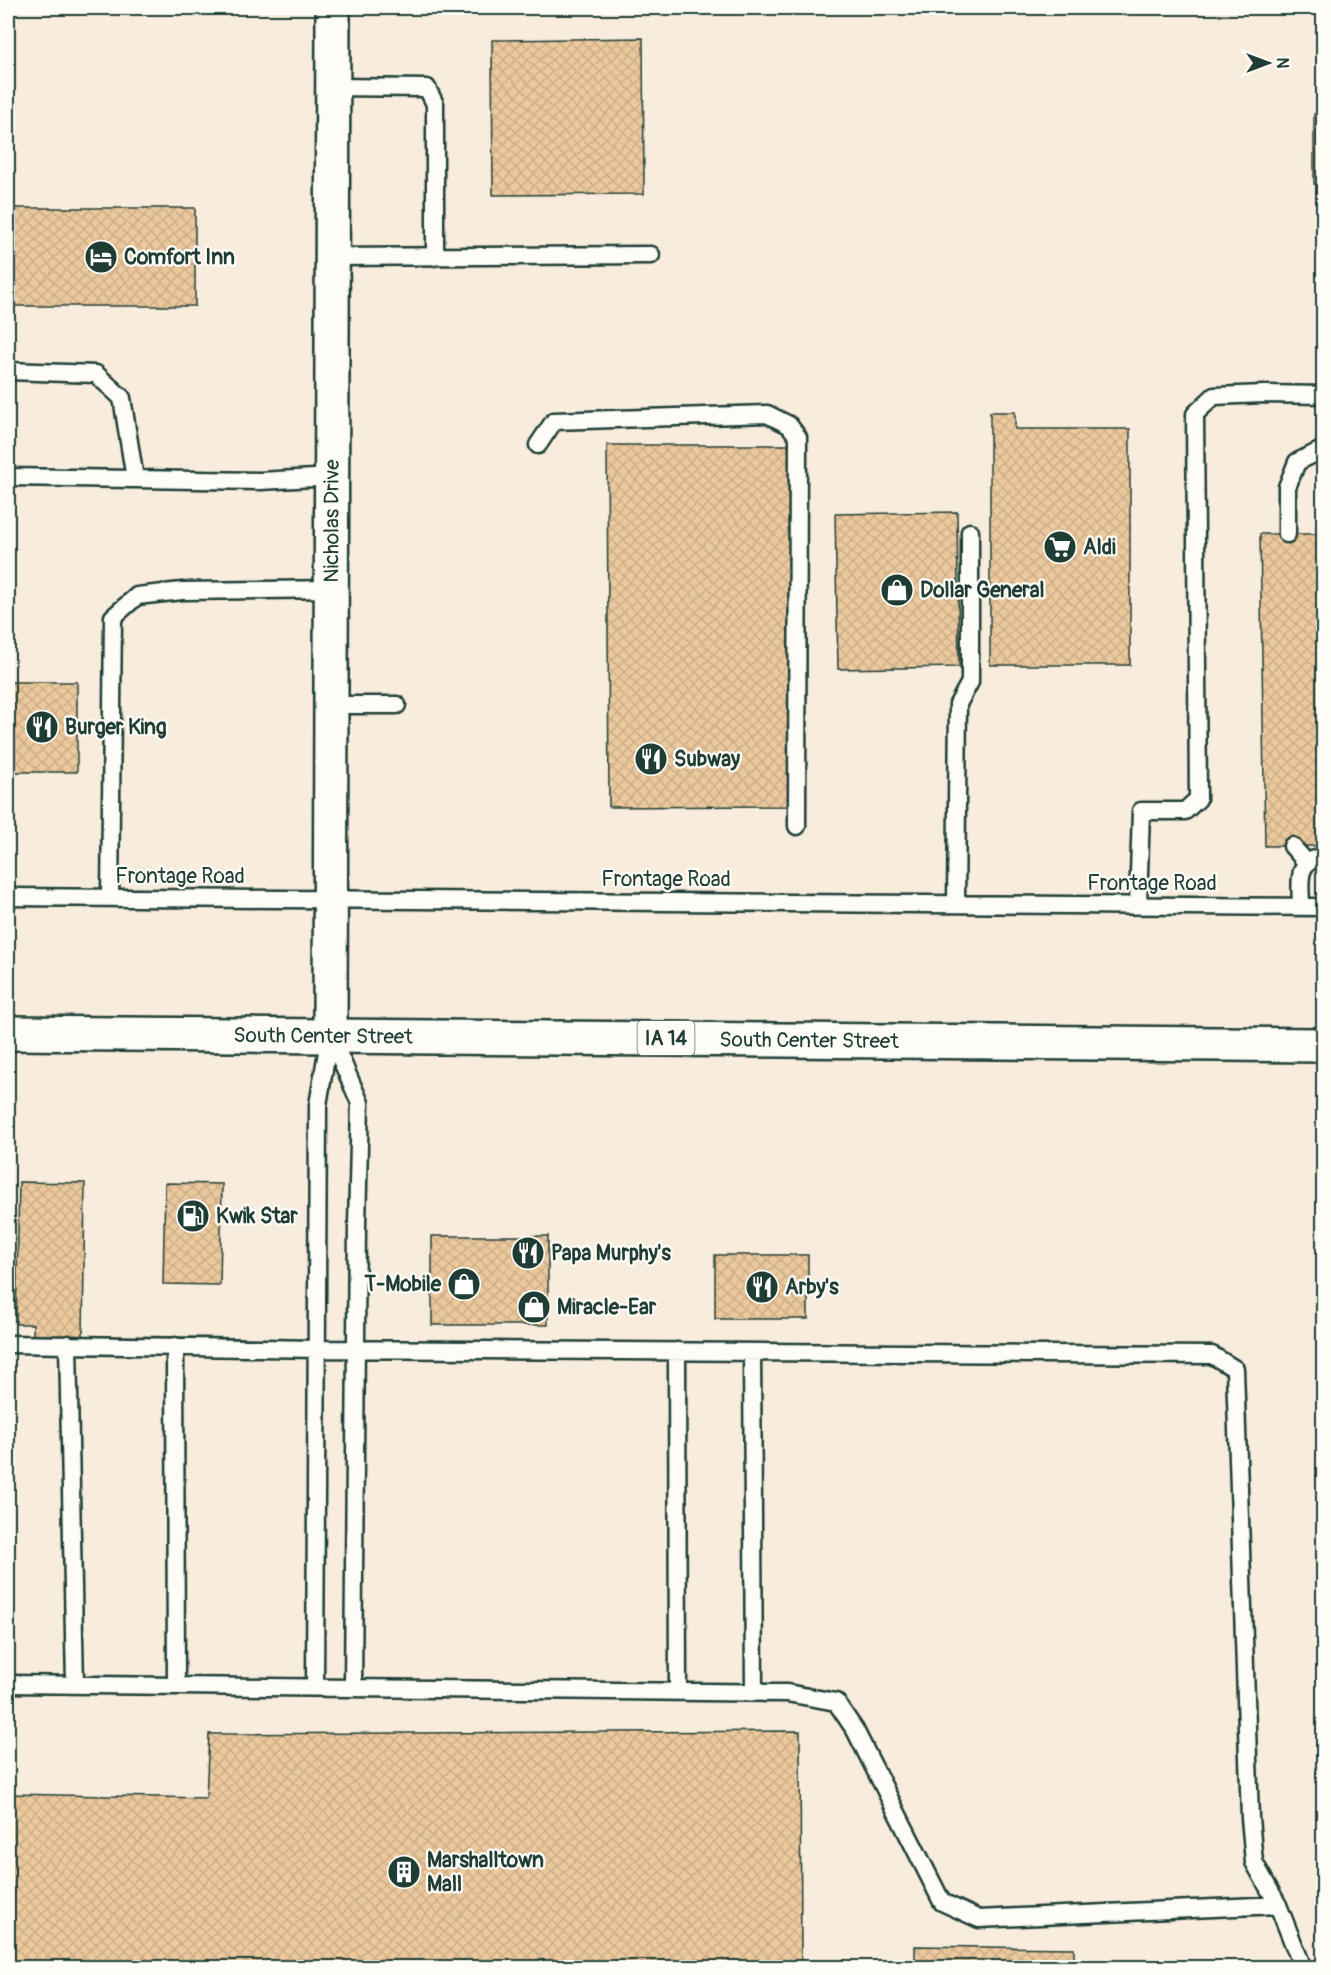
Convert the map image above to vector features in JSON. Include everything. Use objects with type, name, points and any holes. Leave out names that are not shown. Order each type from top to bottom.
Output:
[{"type":"main road","name":"Nicholas Drive","points":[[330,1035],[333,8]]},
{"type":"main road","name":"South Center Street","points":[[8,1033],[1323,1045]]},
{"type":"lane","points":[[333,87],[427,88],[435,104],[435,257]]},
{"type":"lane","points":[[333,257],[651,255]]},
{"type":"lane","points":[[8,371],[96,374],[122,398],[135,479]]},
{"type":"lane","points":[[1138,905],[1141,811],[1185,811],[1198,799],[1195,414],[1214,396],[1323,395]]},
{"type":"lane","points":[[538,445],[554,421],[767,414],[789,424],[798,437],[797,826]]},
{"type":"lane","points":[[1287,534],[1287,487],[1297,462],[1323,449]]},
{"type":"lane","points":[[8,477],[260,480],[332,477]]},
{"type":"lane","points":[[956,904],[958,704],[970,682],[970,532]]},
{"type":"lane","points":[[110,898],[113,617],[137,596],[182,591],[332,589]]},
{"type":"lane","points":[[332,705],[397,705]]},
{"type":"lane","points":[[1292,846],[1306,862]]},
{"type":"lane","points":[[1301,906],[1301,870],[1306,862],[1315,858],[1323,858]]},
{"type":"lane","name":"Frontage Road","points":[[8,897],[1323,907]]},
{"type":"lane","points":[[315,1687],[318,1105],[330,1035]]},
{"type":"lane","points":[[330,1035],[360,1102],[353,1687]]},
{"type":"lane","points":[[8,1344],[1212,1355],[1235,1370],[1254,1862],[1278,1905],[1303,1968]]},
{"type":"lane","points":[[68,1344],[75,1686]]},
{"type":"lane","points":[[174,1346],[176,1685]]},
{"type":"lane","points":[[677,1351],[678,1691]]},
{"type":"lane","points":[[752,1352],[754,1692]]},
{"type":"lane","points":[[8,1684],[787,1693],[836,1702],[855,1730],[942,1902],[979,1919],[1278,1905]]},
{"type":"building","points":[[643,38],[644,194],[493,195],[492,40]]},
{"type":"building","points":[[1314,114],[1324,114],[1324,184],[1314,184]]},
{"type":"building","name":"Comfort Inn","points":[[8,208],[195,208],[195,306],[8,306]]},
{"type":"building","name":"Aldi","points":[[990,412],[1015,412],[1015,429],[1130,429],[1130,665],[990,665]]},
{"type":"building","points":[[607,445],[791,445],[792,806],[609,807]]},
{"type":"building","name":"Dollar General","points":[[957,512],[959,667],[838,669],[835,514]]},
{"type":"building","points":[[1260,534],[1324,534],[1324,846],[1265,846]]},
{"type":"building","name":"Burger King","points":[[8,682],[77,682],[77,772],[8,772]]},
{"type":"building","points":[[19,1182],[85,1183],[83,1338],[33,1338],[33,1324],[16,1324]]},
{"type":"building","points":[[165,1183],[222,1184],[220,1285],[163,1284]]},
{"type":"building","points":[[432,1236],[548,1236],[548,1325],[432,1325]]},
{"type":"building","name":"Arby's","points":[[715,1255],[808,1255],[808,1319],[715,1319]]},
{"type":"building","name":"Marshalltown Mall","points":[[800,1731],[801,1964],[915,1964],[915,1946],[1074,1948],[1074,1968],[8,1968],[8,1794],[206,1798],[209,1734]]},
{"type":"place","name":"Comfort Inn","points":[[101,257]]},
{"type":"place","name":"Aldi","points":[[1060,547]]},
{"type":"place","name":"Dollar General","points":[[897,590]]},
{"type":"place","name":"Burger King","points":[[42,727]]},
{"type":"place","name":"Subway","points":[[651,759]]},
{"type":"place","name":"Kwik Star","points":[[193,1216]]},
{"type":"place","name":"Papa Murphy's","points":[[528,1253]]},
{"type":"place","name":"T-Mobile","points":[[464,1284]]},
{"type":"place","name":"Arby's","points":[[762,1287]]},
{"type":"place","name":"Miracle-Ear","points":[[534,1307]]},
{"type":"place","name":"Marshalltown Mall","points":[[404,1872]]}]
